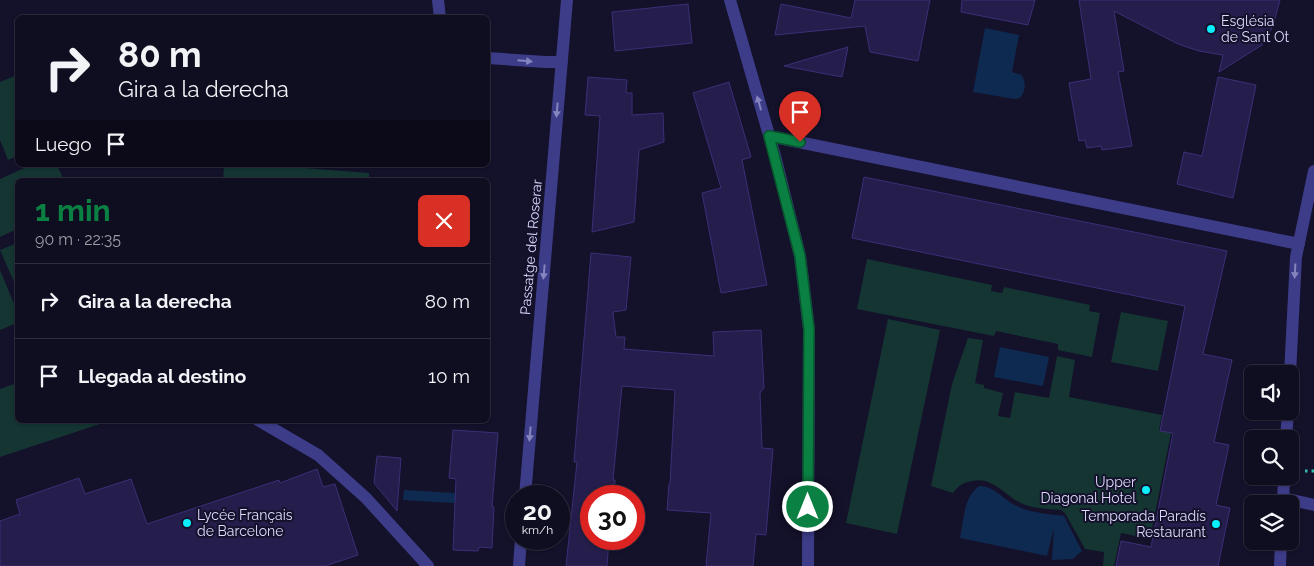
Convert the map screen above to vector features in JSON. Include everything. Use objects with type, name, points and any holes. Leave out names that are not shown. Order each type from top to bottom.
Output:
[{"type":"street","points":[[438,0],[440,15]]},
{"type":"street","name":"Passatge del Roserar","points":[[525,485],[567,0]]},
{"type":"street","points":[[730,0],[769,136],[800,256],[809,329],[808,566]]},
{"type":"street","points":[[490,58],[562,62]]},
{"type":"street","points":[[769,136],[1298,244]]},
{"type":"street","points":[[1290,365],[1296,257],[1314,171]]},
{"type":"street","points":[[263,423],[318,455],[366,498],[428,566]]},
{"type":"street","points":[[1299,503],[1314,505]]},
{"type":"street","points":[[518,566],[520,550]]},
{"type":"street","points":[[1280,566],[1281,550]]},
{"type":"path","points":[[1306,471],[1314,471]]},
{"type":"green space","points":[[15,76],[15,157],[8,160],[0,140],[0,82]]},
{"type":"green space","points":[[27,167],[58,167],[63,178],[15,178],[15,230],[0,237],[0,179]]},
{"type":"green space","points":[[224,167],[292,167],[369,173],[369,178],[223,178]]},
{"type":"green space","points":[[15,244],[15,284],[0,250]]},
{"type":"green space","points":[[867,259],[992,285],[991,291],[1002,293],[1004,287],[1090,305],[1089,311],[1100,313],[1092,357],[1058,350],[1058,344],[996,331],[994,336],[857,309]]},
{"type":"green space","points":[[0,270],[15,306],[15,324],[0,330]]},
{"type":"green space","points":[[1121,312],[1168,321],[1158,371],[1111,362]]},
{"type":"green space","points":[[888,319],[940,330],[897,534],[846,523]]},
{"type":"green space","points":[[968,338],[983,340],[975,383],[984,385],[984,388],[1003,393],[998,416],[1010,418],[1015,392],[1049,398],[1057,356],[1075,360],[1069,397],[1162,415],[1159,430],[1171,433],[1150,539],[1121,533],[1114,566],[1103,566],[1104,552],[1085,549],[1065,513],[1061,510],[1028,506],[1017,501],[993,484],[980,480],[959,486],[953,493],[931,486],[952,384]]},
{"type":"green space","points":[[15,384],[15,423],[103,423],[0,457],[0,389]]},
{"type":"water","points":[[985,28],[1019,35],[1012,72],[1022,75],[1025,84],[1020,98],[1014,99],[973,92]]},
{"type":"water","points":[[1000,347],[1049,357],[1043,386],[994,377]]},
{"type":"water","points":[[979,486],[990,488],[1022,508],[1040,513],[1064,516],[1082,551],[1073,559],[1052,560],[1054,528],[1047,556],[960,538],[967,503]]},
{"type":"water","points":[[404,490],[471,494],[470,504],[403,500]]},
{"type":"building","points":[[855,0],[930,0],[918,61],[870,52],[865,26],[775,35],[781,4],[851,18]]},
{"type":"building","points":[[962,0],[1035,0],[1028,25],[961,12]]},
{"type":"building","points":[[1079,0],[1280,0],[1273,26],[1262,45],[1219,72],[1223,55],[1199,51],[1178,44],[1114,11],[1124,71],[1118,72],[1132,146],[1102,150],[1101,146],[1087,148],[1085,140],[1079,141],[1069,83],[1091,79]]},
{"type":"building","points":[[688,4],[692,43],[615,51],[612,12]]},
{"type":"building","points":[[848,47],[842,77],[784,66]]},
{"type":"building","points":[[588,77],[627,80],[626,93],[632,93],[632,115],[663,113],[664,142],[639,150],[634,222],[592,232],[600,116],[585,115]]},
{"type":"building","points":[[1218,77],[1256,85],[1233,198],[1177,184],[1184,152],[1202,156]]},
{"type":"building","points":[[729,82],[751,157],[742,160],[767,285],[721,293],[702,193],[721,188],[693,93]]},
{"type":"building","points":[[864,177],[1227,251],[1203,354],[1232,360],[1214,442],[1229,445],[1216,505],[1230,508],[1218,566],[1116,566],[1121,541],[1151,547],[1173,433],[1160,431],[1185,306],[852,238]]},
{"type":"building","points":[[591,253],[631,257],[626,310],[613,312],[616,337],[625,337],[624,349],[714,356],[713,332],[761,330],[764,388],[760,393],[762,448],[773,449],[766,535],[756,534],[753,566],[706,566],[711,513],[667,510],[675,390],[622,386],[613,480],[615,480],[615,485],[580,485],[580,550],[608,550],[607,566],[566,566],[568,550],[570,550],[570,528],[577,462],[574,462]]},
{"type":"building","points":[[453,430],[498,433],[492,507],[494,507],[492,548],[479,547],[478,551],[453,550],[456,479],[449,478]]},
{"type":"building","points":[[377,456],[401,458],[397,511],[374,483]]},
{"type":"building","points":[[317,469],[323,487],[335,484],[358,555],[325,566],[0,566],[0,521],[20,514],[16,500],[79,478],[85,494],[131,479],[147,524],[279,480],[280,483]]},
{"type":"place","name":"Església de Sant Ot","points":[[1211,29]]},
{"type":"place","name":"Upper Diagonal Hotel","points":[[1146,490]]},
{"type":"place","name":"Lycée Français de Barcelone","points":[[187,523]]},
{"type":"place","name":"Temporada Paradís Restaurant","points":[[1216,524]]},
{"type":"route","points":[[800,142],[769,136],[800,256],[809,329],[808,507]]}]
